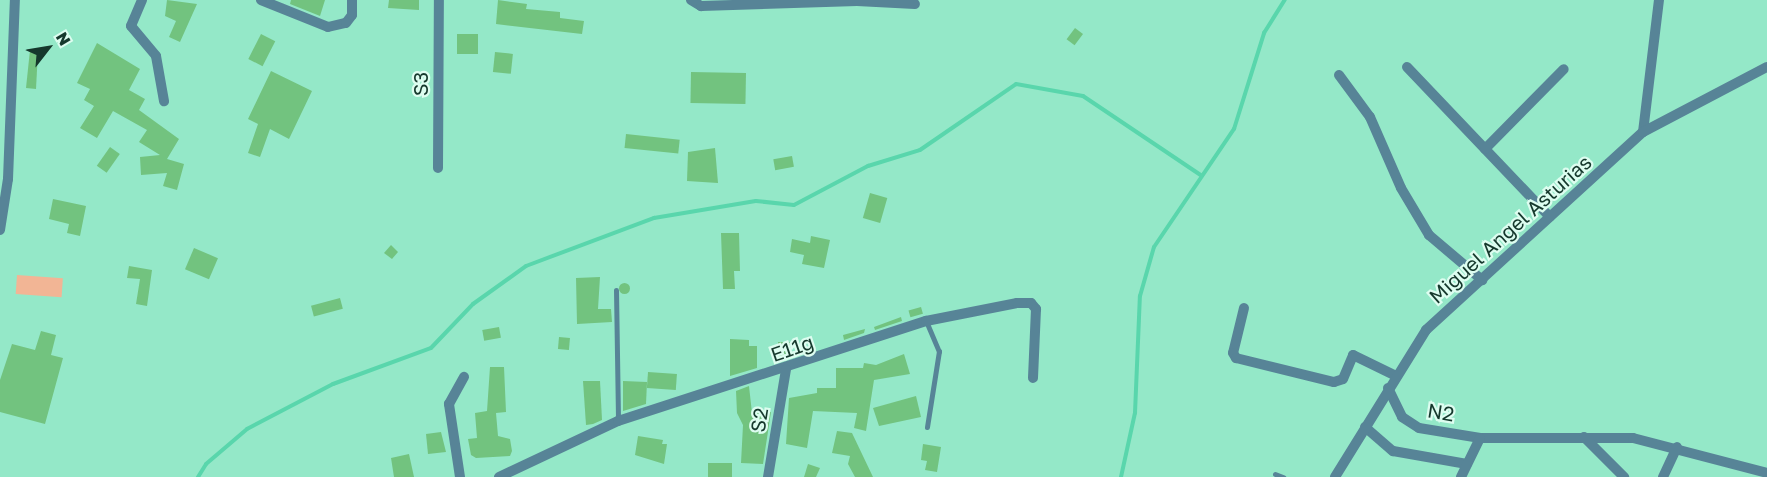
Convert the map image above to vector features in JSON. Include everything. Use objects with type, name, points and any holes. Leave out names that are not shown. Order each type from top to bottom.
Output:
[{"type":"street","points":[[0,230],[8,179],[15,0]]},
{"type":"street","points":[[142,0],[130,26],[156,56],[164,101]]},
{"type":"street","points":[[261,0],[328,27],[346,23],[352,15],[352,0]]},
{"type":"street","name":"S3","points":[[438,168],[439,0]]},
{"type":"street","points":[[691,0],[701,6],[857,1],[915,4]]},
{"type":"street","points":[[1642,132],[1659,0]]},
{"type":"street","name":"Miguel Angel Asturias","points":[[1335,477],[1426,330],[1642,132],[1767,67]]},
{"type":"street","points":[[1407,68],[1550,217]]},
{"type":"street","points":[[1485,149],[1564,69]]},
{"type":"street","points":[[1339,75],[1370,117],[1401,188],[1429,235],[1448,255],[1482,279]]},
{"type":"street","name":"E11g","points":[[499,477],[618,421],[786,369],[926,321],[1031,303],[1036,309],[1033,378]]},
{"type":"street","points":[[1244,308],[1233,353],[1236,358],[1334,382],[1343,379],[1353,355],[1396,376]]},
{"type":"street","name":"S2","points":[[768,477],[786,369]]},
{"type":"street","points":[[460,477],[449,404],[464,377]]},
{"type":"street","name":"N2","points":[[1388,388],[1409,424],[1480,438],[1633,438],[1677,447],[1767,473]]},
{"type":"street","points":[[1365,427],[1393,451],[1467,464]]},
{"type":"street","points":[[1584,437],[1624,477]]},
{"type":"street","points":[[1461,477],[1480,438]]},
{"type":"street","points":[[1663,477],[1677,447]]},
{"type":"lane","points":[[616,290],[618,421]]},
{"type":"lane","points":[[926,321],[939,351],[927,427]]},
{"type":"lane","points":[[1275,474],[1283,477]]},
{"type":"shaded area","points":[[17,275],[63,278],[62,297],[16,294]]},
{"type":"building","points":[[167,0],[197,4],[180,42],[169,37],[176,21],[165,16]]},
{"type":"building","points":[[291,0],[325,0],[320,16],[290,4]]},
{"type":"building","points":[[389,0],[419,0],[419,10],[388,8]]},
{"type":"building","points":[[498,0],[527,4],[526,9],[560,12],[560,18],[584,21],[582,34],[496,24]]},
{"type":"building","points":[[1075,28],[1083,34],[1075,45],[1067,39]]},
{"type":"building","points":[[261,34],[275,41],[263,66],[248,59]]},
{"type":"building","points":[[457,34],[478,34],[478,54],[457,54]]},
{"type":"building","points":[[97,43],[140,69],[129,90],[145,99],[139,110],[179,139],[167,159],[184,164],[177,190],[163,186],[167,173],[141,175],[140,157],[160,155],[139,142],[147,130],[113,111],[97,138],[80,128],[94,106],[84,100],[90,89],[77,83]]},
{"type":"building","points":[[30,50],[38,51],[36,89],[26,88]]},
{"type":"building","points":[[495,52],[513,54],[511,74],[493,72]]},
{"type":"building","points":[[271,71],[312,91],[289,139],[270,129],[260,157],[248,153],[258,124],[248,119]]},
{"type":"building","points":[[691,72],[746,73],[745,104],[690,103]]},
{"type":"building","points":[[626,134],[680,140],[678,154],[625,148]]},
{"type":"building","points":[[110,147],[120,154],[107,173],[97,166]]},
{"type":"building","points":[[715,148],[718,183],[687,181],[688,152]]},
{"type":"building","points":[[792,156],[794,167],[775,170],[773,159]]},
{"type":"building","points":[[870,193],[887,198],[880,223],[863,218]]},
{"type":"building","points":[[53,199],[86,206],[80,236],[67,233],[69,224],[49,219]]},
{"type":"building","points":[[721,233],[739,233],[740,271],[734,271],[735,289],[723,289]]},
{"type":"building","points":[[811,236],[830,240],[824,268],[802,264],[804,255],[790,252],[792,239],[810,243]]},
{"type":"building","points":[[391,245],[398,252],[392,259],[384,253]]},
{"type":"building","points":[[194,248],[218,258],[209,279],[185,269]]},
{"type":"building","points":[[129,266],[152,270],[147,306],[136,304],[140,279],[127,278]]},
{"type":"building","points":[[600,277],[598,309],[611,309],[612,322],[577,324],[576,278]]},
{"type":"building","points":[[624,282],[630,288],[624,294],[618,288]]},
{"type":"building","points":[[340,298],[343,309],[314,316],[311,306]]},
{"type":"building","points":[[921,307],[923,314],[910,317],[909,311]]},
{"type":"building","points":[[901,317],[902,321],[875,330],[874,327]]},
{"type":"building","points":[[499,327],[501,338],[484,341],[482,330]]},
{"type":"building","points":[[865,329],[864,333],[844,340],[843,335]]},
{"type":"building","points":[[41,331],[56,335],[51,355],[63,358],[45,424],[0,412],[0,380],[12,344],[35,350]]},
{"type":"building","points":[[559,337],[570,338],[569,350],[558,349]]},
{"type":"building","points":[[730,339],[749,340],[749,346],[757,346],[757,368],[730,376]]},
{"type":"building","points":[[778,342],[790,342],[790,358],[778,358]]},
{"type":"building","points":[[904,354],[910,374],[874,380],[866,431],[854,428],[857,413],[813,411],[807,448],[786,444],[789,398],[817,393],[817,388],[836,388],[836,368],[863,368],[864,363],[876,365]]},
{"type":"building","points":[[490,367],[504,367],[506,412],[496,413],[498,436],[510,439],[512,451],[510,456],[476,458],[471,455],[468,439],[477,438],[475,413],[487,411]]},
{"type":"building","points":[[648,372],[677,374],[676,390],[647,388]]},
{"type":"building","points":[[583,381],[600,381],[602,420],[593,424],[586,425]]},
{"type":"building","points":[[623,381],[647,382],[646,404],[623,411]]},
{"type":"building","points":[[749,386],[752,413],[771,412],[763,464],[741,463],[743,425],[737,413],[736,391]]},
{"type":"building","points":[[916,396],[921,417],[879,426],[873,408]]},
{"type":"building","points":[[837,431],[852,433],[873,477],[855,477],[848,464],[850,456],[832,453]]},
{"type":"building","points":[[441,432],[446,452],[428,454],[426,434]]},
{"type":"building","points":[[638,436],[663,440],[662,444],[667,444],[664,464],[635,455]]},
{"type":"building","points":[[923,444],[941,447],[937,472],[925,470],[927,461],[921,460]]},
{"type":"building","points":[[409,454],[414,477],[394,477],[391,458]]},
{"type":"building","points":[[708,463],[732,463],[732,477],[708,477]]},
{"type":"building","points":[[808,464],[820,468],[816,477],[804,477]]},
{"type":"waterway","points":[[1121,477],[1135,413],[1140,296],[1154,247],[1234,129],[1264,33],[1285,0]]},
{"type":"waterway","points":[[198,477],[206,464],[247,429],[333,384],[431,348],[473,304],[526,266],[654,218],[756,201],[794,205],[868,166],[920,150],[1016,84],[1083,96],[1202,176]]}]
